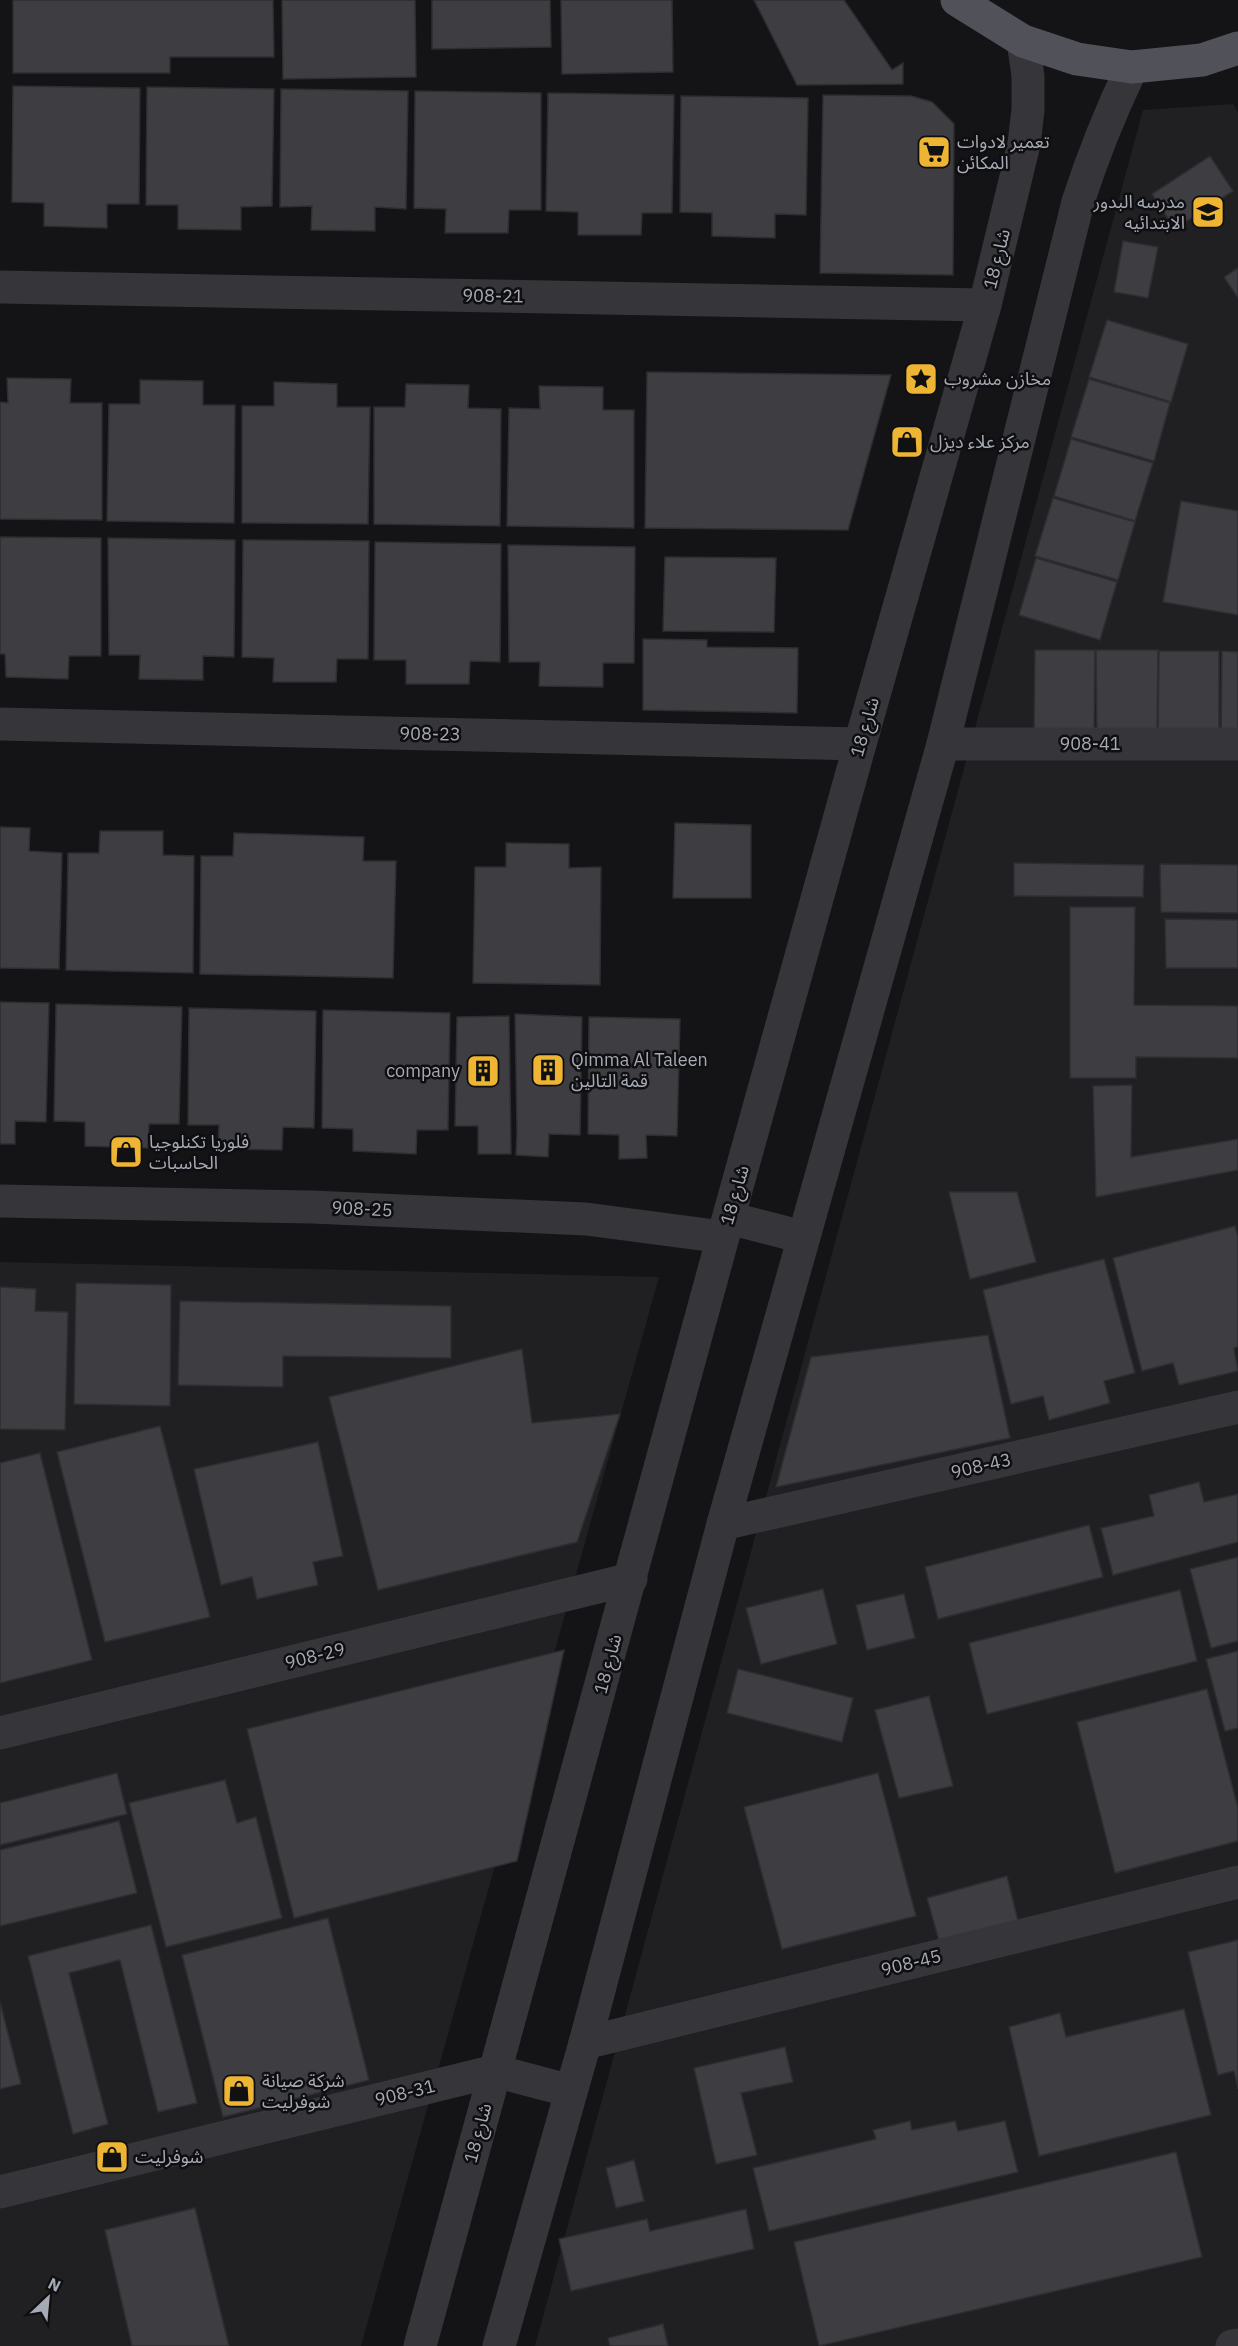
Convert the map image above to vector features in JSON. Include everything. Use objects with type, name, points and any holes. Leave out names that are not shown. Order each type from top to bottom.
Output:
[{"type":"main road","points":[[957,0],[1023,41],[1077,59],[1132,67],[1202,60],[1238,48]]},
{"type":"street","name":"شارع 18","points":[[420,2346],[726,1228],[985,305],[1024,144],[1028,99],[1023,41]]},
{"type":"street","points":[[499,2346],[585,2043],[723,1524],[943,744],[1078,202],[1111,110],[1132,67]]},
{"type":"street","name":"908-21","points":[[0,287],[985,305]]},
{"type":"street","name":"908-23","points":[[0,724],[860,744]]},
{"type":"street","name":"908-41","points":[[943,744],[1238,744]]},
{"type":"street","name":"908-25","points":[[0,1201],[312,1207],[586,1219],[726,1228],[803,1237]]},
{"type":"street","name":"908-43","points":[[723,1524],[1238,1407]]},
{"type":"street","name":"908-29","points":[[0,1732],[631,1579]]},
{"type":"street","name":"908-45","points":[[585,2043],[1238,1882]]},
{"type":"street","points":[[495,2071],[570,2091]]},
{"type":"street","name":"908-31","points":[[0,2192],[495,2071]]},
{"type":"street","points":[[1232,2346],[1238,2344]]},
{"type":"shaded area","points":[[1233,104],[1238,112],[1238,2346],[535,2346],[1143,110]]},
{"type":"shaded area","points":[[0,1262],[659,1277],[361,2346],[0,2346]]},
{"type":"building","points":[[13,0],[273,0],[274,57],[170,57],[170,73],[13,73]]},
{"type":"building","points":[[282,0],[415,0],[416,77],[283,79]]},
{"type":"building","points":[[432,0],[550,0],[551,47],[432,49]]},
{"type":"building","points":[[561,0],[672,0],[673,72],[562,74]]},
{"type":"building","points":[[754,0],[844,0],[892,70],[903,63],[903,84],[797,85]]},
{"type":"building","points":[[13,86],[140,88],[139,204],[107,204],[107,228],[44,226],[44,203],[12,202]]},
{"type":"building","points":[[147,87],[274,89],[272,206],[241,207],[241,230],[178,229],[178,205],[146,205]]},
{"type":"building","points":[[281,89],[408,91],[406,209],[375,207],[375,231],[311,230],[312,206],[280,207]]},
{"type":"building","points":[[415,91],[541,93],[541,210],[509,210],[508,233],[445,233],[446,209],[414,208]]},
{"type":"building","points":[[548,93],[674,95],[672,213],[642,213],[641,235],[578,235],[578,212],[546,211]]},
{"type":"building","points":[[823,95],[911,96],[932,102],[954,124],[953,275],[820,273]]},
{"type":"building","points":[[681,96],[808,98],[806,215],[775,214],[775,238],[712,236],[712,213],[680,212]]},
{"type":"building","points":[[1210,156],[1233,191],[1175,229],[1152,194]]},
{"type":"building","points":[[1123,241],[1158,247],[1148,298],[1114,292]]},
{"type":"building","points":[[1238,268],[1238,298],[1224,277]]},
{"type":"building","points":[[1107,320],[1188,344],[1171,402],[1089,377]]},
{"type":"building","points":[[647,372],[891,375],[848,530],[645,528]]},
{"type":"building","points":[[7,378],[71,379],[70,403],[102,403],[102,520],[0,519],[0,402],[8,403]]},
{"type":"building","points":[[1089,379],[1170,403],[1154,461],[1071,437]]},
{"type":"building","points":[[140,380],[203,381],[203,405],[235,405],[234,523],[107,521],[109,404],[140,404]]},
{"type":"building","points":[[274,382],[337,384],[337,407],[370,407],[368,524],[242,523],[242,406],[274,406]]},
{"type":"building","points":[[406,384],[469,385],[468,408],[501,409],[500,526],[374,524],[374,407],[405,407]]},
{"type":"building","points":[[539,386],[603,387],[603,410],[634,410],[634,528],[507,526],[509,408],[540,409]]},
{"type":"building","points":[[1071,439],[1153,463],[1135,521],[1054,496]]},
{"type":"building","points":[[1053,498],[1135,522],[1118,580],[1035,556]]},
{"type":"building","points":[[1181,501],[1238,511],[1238,615],[1163,602]]},
{"type":"building","points":[[0,537],[101,538],[101,656],[69,656],[68,679],[6,677],[5,654],[0,654]]},
{"type":"building","points":[[108,538],[235,540],[234,657],[203,656],[203,680],[139,679],[140,655],[109,655]]},
{"type":"building","points":[[243,540],[369,541],[368,659],[337,659],[336,682],[273,682],[274,658],[242,657]]},
{"type":"building","points":[[375,542],[501,544],[500,662],[470,661],[469,684],[406,684],[406,660],[374,660]]},
{"type":"building","points":[[508,545],[635,547],[634,663],[603,663],[603,687],[539,686],[540,662],[509,662]]},
{"type":"building","points":[[665,557],[776,558],[774,632],[663,631]]},
{"type":"building","points":[[1036,558],[1117,582],[1100,640],[1019,615]]},
{"type":"building","points":[[643,639],[707,640],[707,647],[798,648],[797,713],[643,710]]},
{"type":"building","points":[[1035,650],[1095,650],[1094,735],[1034,735]]},
{"type":"building","points":[[1096,650],[1158,650],[1157,735],[1097,736]]},
{"type":"building","points":[[1159,651],[1219,651],[1219,737],[1158,736]]},
{"type":"building","points":[[1222,651],[1238,652],[1238,737],[1221,737]]},
{"type":"building","points":[[675,823],[751,825],[751,898],[673,898]]},
{"type":"building","points":[[0,827],[30,828],[29,851],[62,853],[59,969],[0,968]]},
{"type":"building","points":[[100,831],[163,831],[163,855],[194,856],[193,973],[66,970],[68,853],[99,853]]},
{"type":"building","points":[[234,833],[364,837],[363,861],[396,861],[393,978],[200,974],[201,856],[233,856]]},
{"type":"building","points":[[506,843],[569,844],[569,868],[601,867],[600,985],[473,983],[475,867],[506,867]]},
{"type":"building","points":[[1014,863],[1144,865],[1143,897],[1014,896]]},
{"type":"building","points":[[1160,864],[1238,865],[1238,913],[1161,912]]},
{"type":"building","points":[[1070,907],[1135,907],[1134,1005],[1238,1006],[1238,1058],[1136,1057],[1136,1078],[1070,1078]]},
{"type":"building","points":[[1165,919],[1238,920],[1238,968],[1166,968]]},
{"type":"building","points":[[0,1002],[49,1003],[46,1122],[15,1121],[15,1144],[0,1144]]},
{"type":"building","points":[[56,1004],[182,1007],[179,1124],[149,1124],[148,1148],[85,1146],[85,1122],[54,1121]]},
{"type":"building","points":[[189,1008],[316,1011],[314,1128],[283,1127],[282,1150],[218,1149],[219,1125],[188,1125]]},
{"type":"building","points":[[323,1010],[450,1013],[448,1130],[417,1130],[416,1154],[353,1151],[353,1129],[322,1128]]},
{"type":"building","name":"Qimma Al Taleen قمة التالين","points":[[515,1014],[582,1017],[580,1135],[549,1134],[548,1157],[516,1155]]},
{"type":"building","name":"company","points":[[509,1016],[511,1154],[478,1154],[478,1126],[455,1126],[457,1017]]},
{"type":"building","points":[[589,1017],[680,1019],[677,1136],[646,1135],[647,1158],[619,1159],[619,1135],[588,1134]]},
{"type":"building","points":[[1132,1085],[1131,1157],[1238,1139],[1238,1170],[1096,1197],[1093,1086]]},
{"type":"building","points":[[949,1192],[1017,1192],[1036,1262],[970,1279]]},
{"type":"building","points":[[1235,1226],[1238,1237],[1238,1347],[1234,1348],[1238,1371],[1179,1385],[1173,1363],[1142,1371],[1113,1258]]},
{"type":"building","points":[[1104,1259],[1135,1373],[1104,1381],[1110,1403],[1049,1420],[1043,1396],[1011,1404],[983,1290]]},
{"type":"building","points":[[76,1283],[171,1285],[170,1406],[74,1404]]},
{"type":"building","points":[[0,1287],[36,1289],[35,1311],[68,1312],[65,1430],[0,1429]]},
{"type":"building","points":[[180,1301],[451,1306],[451,1358],[283,1356],[283,1387],[178,1385]]},
{"type":"building","points":[[988,1335],[1010,1438],[776,1487],[811,1357]]},
{"type":"building","points":[[522,1349],[532,1423],[620,1414],[577,1542],[378,1590],[329,1397]]},
{"type":"building","points":[[160,1426],[210,1617],[105,1642],[57,1452]]},
{"type":"building","points":[[318,1442],[343,1556],[313,1562],[318,1585],[257,1599],[252,1577],[221,1585],[194,1469]]},
{"type":"building","points":[[40,1453],[92,1660],[0,1683],[0,1463]]},
{"type":"building","points":[[1199,1482],[1204,1502],[1238,1494],[1238,1542],[1113,1575],[1101,1528],[1154,1516],[1149,1495]]},
{"type":"building","points":[[1089,1525],[1103,1577],[938,1619],[925,1567]]},
{"type":"building","points":[[1238,1557],[1238,1641],[1211,1648],[1190,1569]]},
{"type":"building","points":[[823,1589],[837,1644],[761,1664],[746,1608]]},
{"type":"building","points":[[1180,1590],[1197,1661],[987,1714],[969,1643]]},
{"type":"building","points":[[904,1594],[915,1638],[867,1650],[856,1605]]},
{"type":"building","points":[[564,1650],[517,1861],[294,1918],[247,1729]]},
{"type":"building","points":[[1238,1651],[1238,1728],[1225,1731],[1206,1659]]},
{"type":"building","points":[[738,1669],[853,1698],[842,1742],[727,1713]]},
{"type":"building","points":[[1207,1689],[1238,1808],[1238,1841],[1115,1873],[1077,1722]]},
{"type":"building","points":[[929,1696],[953,1786],[899,1798],[875,1710]]},
{"type":"building","points":[[117,1773],[127,1814],[0,1845],[0,1803]]},
{"type":"building","points":[[878,1773],[916,1916],[782,1949],[744,1807]]},
{"type":"building","points":[[225,1780],[237,1823],[256,1817],[282,1918],[166,1947],[129,1803]]},
{"type":"building","points":[[119,1821],[137,1893],[0,1926],[0,1850]]},
{"type":"building","points":[[1007,1876],[1018,1921],[939,1941],[927,1898]]},
{"type":"building","points":[[328,1918],[369,2080],[223,2117],[182,1955]]},
{"type":"building","points":[[151,1925],[197,2103],[158,2112],[120,1960],[69,1973],[108,2124],[73,2134],[28,1956]]},
{"type":"building","points":[[1238,1940],[1238,2089],[1234,2071],[1218,2075],[1188,1952]]},
{"type":"building","points":[[0,2002],[21,2084],[0,2089]]},
{"type":"building","points":[[1184,2009],[1211,2115],[1039,2156],[1009,2027],[1060,2013],[1066,2037]]},
{"type":"building","points":[[785,2047],[793,2082],[741,2093],[757,2155],[716,2164],[694,2068]]},
{"type":"building","points":[[910,2121],[912,2130],[955,2121],[958,2131],[1005,2121],[1018,2172],[769,2231],[753,2168],[876,2139],[873,2130]]},
{"type":"building","points":[[1176,2152],[1202,2257],[819,2346],[794,2242]]},
{"type":"building","points":[[634,2160],[644,2201],[616,2208],[606,2168]]},
{"type":"building","points":[[195,2208],[229,2346],[132,2346],[105,2230]]},
{"type":"building","points":[[746,2209],[754,2249],[571,2291],[559,2239],[647,2219],[650,2231]]},
{"type":"building","points":[[663,2324],[668,2346],[610,2346],[608,2338]]},
{"type":"place","name":"تعمير لادوات المكائن","points":[[934,152]]},
{"type":"place","name":"مدرسه البدور الابتدائيه","points":[[1208,212]]},
{"type":"place","name":"مخازن مشروب","points":[[921,379]]},
{"type":"place","name":"مركز علاء ديزل","points":[[907,442]]},
{"type":"place","name":"Qimma Al Taleen قمة التالين","points":[[548,1070]]},
{"type":"place","name":"company","points":[[483,1071]]},
{"type":"place","name":"فلوريا تكنلوجيا الحاسبات","points":[[126,1152]]},
{"type":"place","name":"شركة صيانة شوفرليت","points":[[239,2091]]},
{"type":"place","name":"شوفرليت","points":[[112,2157]]}]
